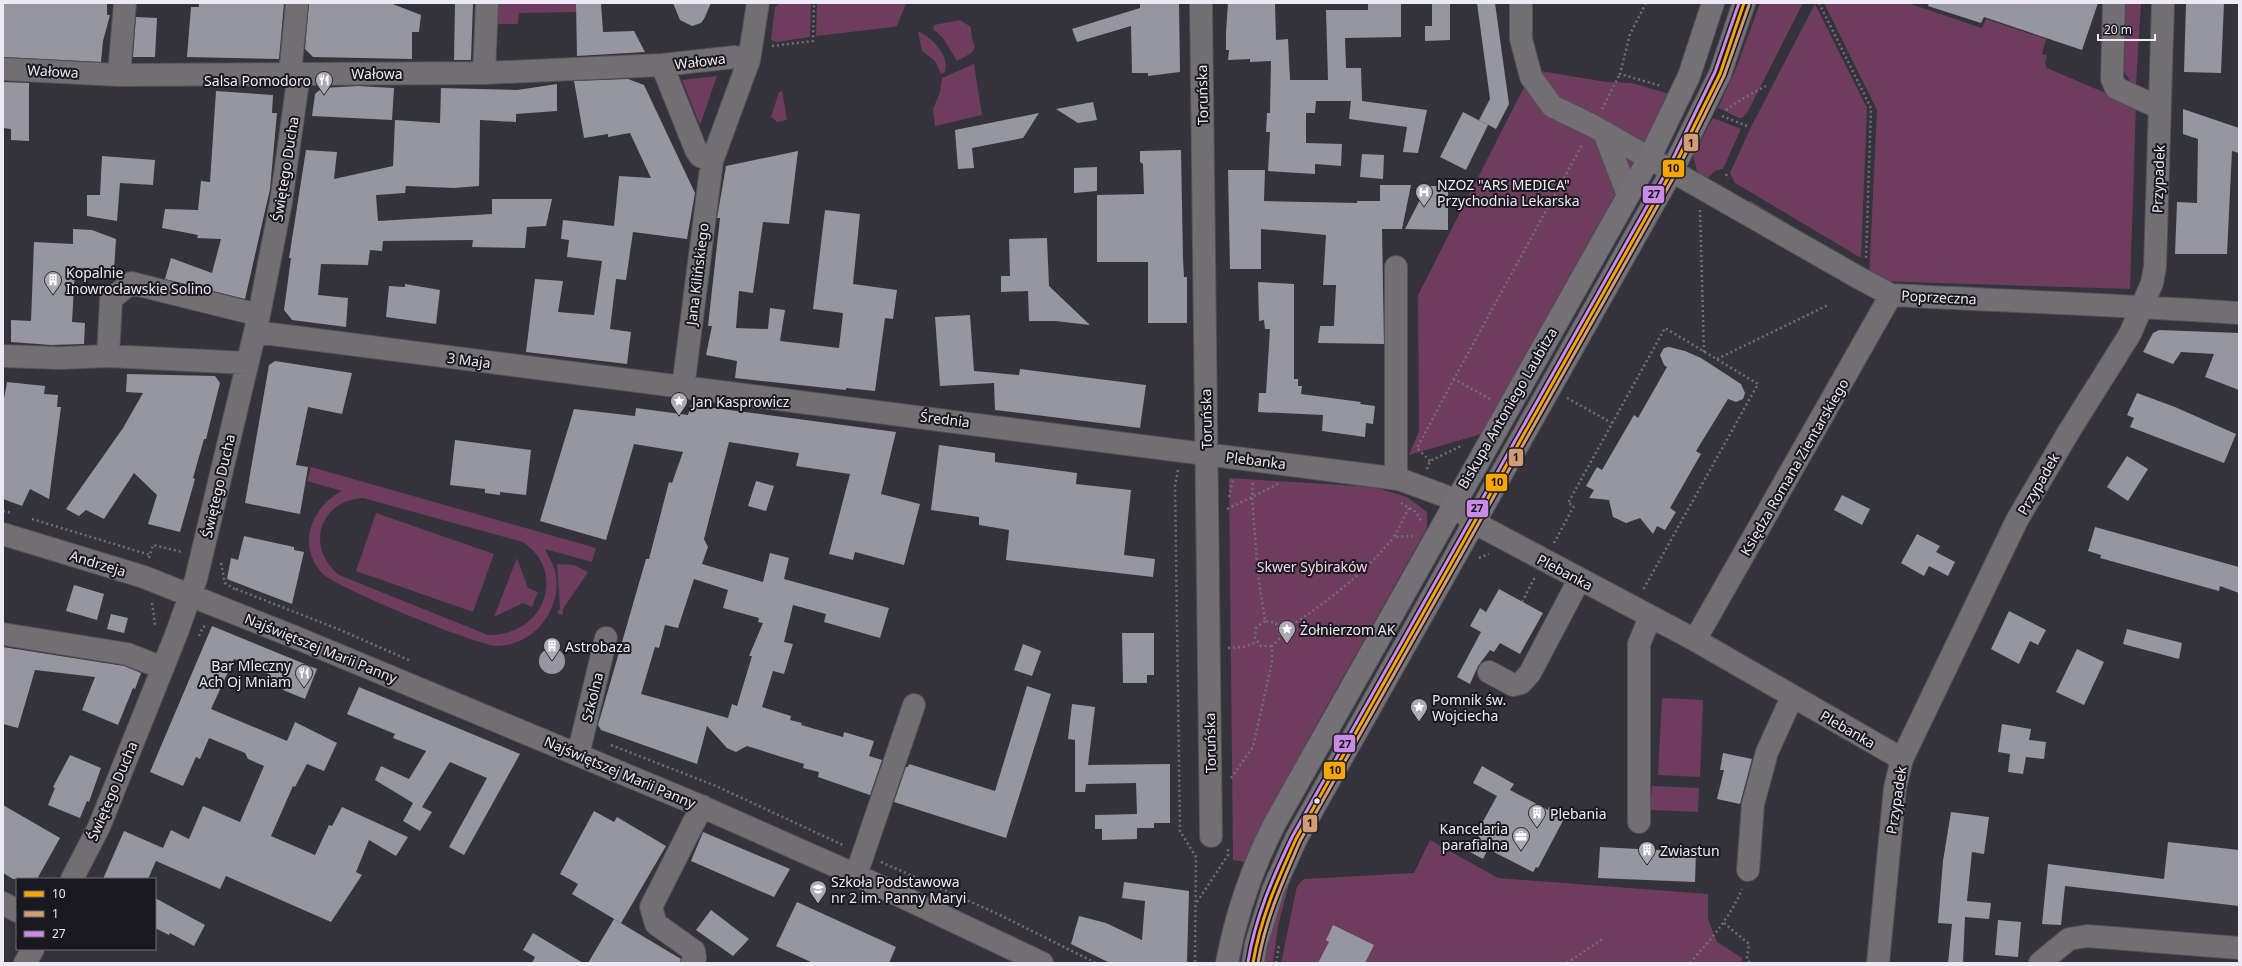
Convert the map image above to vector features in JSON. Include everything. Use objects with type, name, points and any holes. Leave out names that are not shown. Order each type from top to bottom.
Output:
[{"type":"main road","name":"Biskupa Antoniego Laubitza","points":[[1227,963],[1232,936],[1244,894],[1261,851],[1453,503],[1650,157],[1689,76],[1713,3]]},
{"type":"main road","name":"Biskupa Antoniego Laubitza","points":[[1253,963],[1264,917],[1284,863],[1346,746],[1672,171],[1720,74],[1744,3]]},
{"type":"street","points":[[119,75],[125,3]]},
{"type":"street","name":"Świętego Ducha","points":[[73,878],[99,827],[192,595],[257,324],[280,202],[294,74],[297,3]]},
{"type":"street","points":[[484,73],[487,3]]},
{"type":"street","name":"Jana Kilińskiego","points":[[683,388],[712,161],[757,53],[758,3]]},
{"type":"street","name":"Toruńska","points":[[1201,3],[1211,836]]},
{"type":"street","name":"Poprzeczna","points":[[1521,3],[1521,39],[1531,77],[1552,106],[1599,129],[1650,157],[1861,279],[1892,295],[2100,306],[2141,306],[2239,313]]},
{"type":"street","points":[[2114,3],[2112,79],[2114,85],[2116,88],[2160,108]]},
{"type":"street","name":"Przypadek","points":[[1878,963],[1895,788],[1902,760],[2017,520],[2068,433],[2130,334],[2152,283],[2155,267],[2163,3]]},
{"type":"street","name":"Wałowa","points":[[3,69],[119,75],[484,73],[662,65],[735,57],[757,53]]},
{"type":"street","points":[[662,65],[696,150],[700,156],[712,161]]},
{"type":"street","points":[[1599,129],[1628,195]]},
{"type":"street","points":[[1396,268],[1396,479]]},
{"type":"street","name":"3 Maja","points":[[108,356],[111,299],[132,283],[257,324],[683,388]]},
{"type":"street","name":"Księdza Romana Zientarskiego","points":[[1695,640],[1892,295]]},
{"type":"street","points":[[3,356],[60,358],[108,356],[247,363]]},
{"type":"street","name":"Średnia","points":[[683,388],[1206,453]]},
{"type":"street","name":"Plebanka","points":[[1206,453],[1396,479],[1445,496],[1473,522],[1579,580],[1695,640],[1902,760]]},
{"type":"street","name":"Andrzeja","points":[[3,534],[144,577],[192,595]]},
{"type":"street","points":[[1489,672],[1513,685],[1521,683],[1530,673],[1579,580]]},
{"type":"street","name":"Najświętszej Marii Panny","points":[[192,595],[702,806],[856,875],[1042,963]]},
{"type":"street","points":[[1639,822],[1639,644],[1642,613]]},
{"type":"street","points":[[3,634],[127,654],[163,668]]},
{"type":"street","name":"Szkolna","points":[[578,755],[606,638]]},
{"type":"street","points":[[1748,870],[1753,804],[1767,752],[1792,697]]},
{"type":"street","points":[[856,875],[914,705]]},
{"type":"street","points":[[692,963],[695,958],[694,951],[656,924],[651,907],[702,806]]},
{"type":"street","points":[[3,903],[16,910]]},
{"type":"street","points":[[2040,963],[2069,939],[2087,936],[2239,948]]},
{"type":"street","points":[[24,963],[32,950]]},
{"type":"path","points":[[757,53],[813,41],[814,3]]},
{"type":"path","points":[[1395,456],[1399,457],[1417,448],[1454,379],[1599,129],[1620,74],[1630,34],[1646,3]]},
{"type":"path","points":[[1819,3],[1871,108],[1866,265]]},
{"type":"path","points":[[1620,74],[1667,88]]},
{"type":"path","points":[[1719,116],[1742,99],[1766,86]]},
{"type":"path","points":[[1726,174],[1731,184]]},
{"type":"path","points":[[1700,218],[1704,352]]},
{"type":"path","points":[[1716,359],[1828,305]]},
{"type":"path","points":[[1522,602],[1574,506],[1568,503],[1665,328],[1758,384],[1642,613]]},
{"type":"path","points":[[1454,379],[1507,409]]},
{"type":"path","points":[[1549,388],[1612,423]]},
{"type":"path","points":[[1419,486],[1430,461],[1465,444]]},
{"type":"path","points":[[1417,448],[1430,461]]},
{"type":"path","points":[[1183,450],[1175,485],[1180,832],[1196,857],[1195,963]]},
{"type":"path","points":[[1234,473],[1227,509],[1284,482]]},
{"type":"path","points":[[1253,476],[1252,497],[1258,575],[1265,621]]},
{"type":"path","points":[[1398,502],[1416,512],[1422,523]]},
{"type":"path","points":[[3,511],[18,515]]},
{"type":"path","points":[[25,517],[150,555]]},
{"type":"path","points":[[1280,633],[1309,614],[1350,581],[1381,553],[1394,537]]},
{"type":"path","points":[[1265,621],[1276,623],[1280,633],[1279,639],[1272,646],[1261,646],[1257,642],[1254,633],[1256,628],[1265,621]]},
{"type":"path","points":[[1226,648],[1243,647],[1257,642]]},
{"type":"path","points":[[1229,781],[1253,747],[1272,662],[1272,646]]},
{"type":"path","points":[[1690,963],[1724,923],[1733,909],[1743,888],[1748,870]]},
{"type":"path","points":[[917,878],[998,914],[1096,963]]},
{"type":"path","points":[[1724,923],[1749,944],[1748,958],[1750,963]]},
{"type":"path","points":[[1567,963],[1604,938]]},
{"type":"green space","points":[[496,3],[580,3],[581,12],[519,13],[518,24],[495,24]]},
{"type":"green space","points":[[780,3],[811,3],[810,37],[776,42],[771,40],[775,7]]},
{"type":"green space","points":[[817,3],[906,3],[897,26],[816,36]]},
{"type":"green space","points":[[1760,3],[1803,3],[1747,113],[1742,118],[1739,118],[1718,108],[1737,66]]},
{"type":"green space","points":[[1824,3],[1908,3],[1982,28],[1986,19],[2046,39],[2042,54],[2047,55],[2045,63],[2047,68],[2136,106],[2130,289],[1877,281],[1869,277],[1877,110]]},
{"type":"green space","points":[[2126,3],[2141,3],[2136,84],[2131,83],[2124,71]]},
{"type":"green space","points":[[1815,4],[1867,108],[1861,258],[1735,183],[1730,173],[1751,127]]},
{"type":"green space","points":[[960,20],[971,27],[974,50],[957,61],[943,38],[933,29],[934,25]]},
{"type":"green space","points":[[918,31],[929,38],[939,48],[945,59],[945,72],[941,74],[935,61],[922,51]]},
{"type":"green space","points":[[974,64],[982,115],[935,126],[933,109],[940,92],[942,78]]},
{"type":"green space","points":[[1535,70],[1606,82],[1632,83],[1669,94],[1661,113],[1481,434],[1409,455],[1419,431],[1418,295],[1521,93]]},
{"type":"green space","points":[[717,76],[700,125],[682,80]]},
{"type":"green space","points":[[782,91],[787,120],[777,122],[771,117],[779,92]]},
{"type":"green space","points":[[1713,118],[1741,129],[1723,169],[1715,171],[1706,180],[1697,171],[1693,155]]},
{"type":"green space","points":[[1740,201],[1751,201],[1859,267]]},
{"type":"green space","points":[[311,467],[596,548],[592,562],[545,549],[555,571],[557,585],[551,611],[544,622],[534,632],[523,639],[510,644],[496,646],[483,643],[379,603],[353,591],[323,574],[315,563],[310,551],[309,540],[311,528],[315,517],[322,507],[331,498],[342,491],[307,481]],"holes":[[[363,498],[523,542],[537,555],[544,570],[546,585],[543,600],[536,614],[523,625],[507,633],[488,635],[339,575],[328,564],[322,552],[320,539],[322,527],[327,516],[336,507],[348,501]]]},
{"type":"green space","name":"Skwer Sybiraków","points":[[1229,478],[1374,487],[1407,497],[1427,512],[1427,528],[1316,725],[1244,862],[1233,860]]},
{"type":"green space","points":[[376,513],[494,554],[473,612],[356,571]]},
{"type":"green space","points":[[517,558],[528,588],[538,592],[532,607],[523,603],[494,617]]},
{"type":"green space","points":[[557,564],[574,565],[588,572],[563,609],[563,614],[561,615],[557,612],[560,609]]},
{"type":"green space","points":[[1662,698],[1703,700],[1700,777],[1658,775]]},
{"type":"green space","points":[[1652,786],[1699,788],[1698,812],[1650,810]]},
{"type":"green space","points":[[1430,840],[1498,878],[1708,894],[1708,919],[1717,942],[1742,958],[1742,963],[1281,963],[1297,886],[1304,879],[1414,873]]},
{"type":"green space","points":[[1292,872],[1278,926],[1273,963],[1264,963],[1277,908]]},
{"type":"building","points":[[3,3],[107,3],[107,15],[110,15],[103,41],[101,62],[3,57]]},
{"type":"building","points":[[284,3],[279,59],[187,57],[191,7],[199,7],[199,4]]},
{"type":"building","points":[[309,3],[390,3],[421,15],[419,32],[412,32],[412,59],[313,57],[305,49]]},
{"type":"building","points":[[455,3],[473,3],[471,60],[454,60]]},
{"type":"building","points":[[576,3],[601,3],[603,32],[634,31],[645,52],[577,56]]},
{"type":"building","points":[[673,3],[711,3],[701,23],[692,26],[680,20]]},
{"type":"building","points":[[1140,3],[1179,3],[1180,72],[1148,76],[1148,73],[1132,73],[1131,26],[1077,42],[1072,29],[1140,8]]},
{"type":"building","points":[[1228,3],[1275,3],[1276,40],[1288,39],[1290,80],[1328,80],[1326,10],[1368,10],[1368,3],[1401,3],[1401,37],[1345,38],[1346,68],[1361,68],[1362,101],[1427,110],[1418,153],[1403,152],[1407,127],[1349,119],[1351,101],[1316,101],[1315,113],[1306,113],[1306,143],[1342,144],[1341,166],[1315,164],[1315,174],[1268,171],[1270,132],[1266,132],[1267,113],[1270,113],[1271,61],[1250,62],[1250,59],[1228,60],[1229,50],[1226,50],[1226,32]]},
{"type":"building","points":[[1432,3],[1450,3],[1450,40],[1425,41],[1425,26],[1432,26]]},
{"type":"building","points":[[1477,3],[1495,3],[1509,104],[1496,129],[1479,120],[1490,99]]},
{"type":"building","points":[[1929,3],[2098,3],[2082,50],[1984,17],[1981,23],[1928,6]]},
{"type":"building","points":[[2186,3],[2224,3],[2221,73],[2184,72]]},
{"type":"building","points":[[136,17],[157,18],[155,57],[133,57]]},
{"type":"building","points":[[628,79],[644,85],[695,193],[687,239],[633,232],[626,280],[616,279],[610,329],[631,332],[627,364],[526,352],[535,279],[563,281],[558,312],[594,315],[602,261],[567,257],[569,240],[561,239],[563,220],[614,226],[619,176],[651,178],[630,133],[608,137],[608,134],[584,138],[574,81]]},
{"type":"building","points":[[3,82],[29,83],[29,141],[11,140],[11,129],[3,128]]},
{"type":"building","points":[[557,84],[557,111],[516,114],[516,122],[480,120],[479,186],[454,188],[406,186],[405,193],[376,195],[378,221],[492,214],[492,199],[552,199],[546,226],[527,227],[525,248],[472,247],[473,240],[383,241],[382,251],[370,250],[368,265],[321,264],[318,295],[348,298],[346,327],[292,320],[284,310],[291,258],[289,258],[306,150],[337,152],[334,179],[393,166],[395,120],[440,123],[441,88],[517,90]]},
{"type":"building","points":[[358,86],[394,88],[392,120],[312,116],[315,94],[322,88]]},
{"type":"building","points":[[216,91],[273,95],[272,113],[277,113],[270,189],[245,299],[165,279],[171,258],[212,273],[221,239],[197,238],[198,235],[162,228],[165,209],[198,210],[201,181],[210,182]]},
{"type":"building","points":[[1093,102],[1097,120],[1078,123],[1056,109]]},
{"type":"building","points":[[2183,109],[2239,128],[2239,153],[2232,151],[2227,254],[2175,254],[2177,202],[2197,203],[2198,139],[2183,134]]},
{"type":"building","points":[[1463,112],[1488,125],[1466,170],[1440,157]]},
{"type":"building","points":[[1039,113],[1023,138],[972,148],[974,168],[958,169],[955,130]]},
{"type":"building","points":[[1181,150],[1183,259],[1184,277],[1187,277],[1187,323],[1148,323],[1148,262],[1097,262],[1097,195],[1144,194],[1143,164],[1140,162],[1140,151]]},
{"type":"building","points":[[798,151],[789,224],[763,222],[753,293],[739,291],[736,328],[768,329],[770,308],[785,310],[780,341],[839,348],[843,313],[813,309],[825,210],[860,214],[853,284],[897,290],[893,319],[885,318],[875,391],[846,388],[846,390],[735,378],[737,361],[706,355],[712,326],[708,326],[720,218],[717,218],[726,166]]},
{"type":"building","points":[[1362,154],[1384,155],[1383,179],[1360,177]]},
{"type":"building","points":[[102,156],[155,160],[153,185],[120,183],[117,221],[87,216],[87,195],[100,195]]},
{"type":"building","points":[[1097,167],[1097,191],[1074,193],[1074,168]]},
{"type":"building","points":[[1228,170],[1265,170],[1264,201],[1357,203],[1357,201],[1380,201],[1380,185],[1411,185],[1402,229],[1382,229],[1384,344],[1318,343],[1320,326],[1334,326],[1336,285],[1323,285],[1326,235],[1261,229],[1261,269],[1230,269]]},
{"type":"building","name":"NZOZ \"ARS MEDICA\" Przychodnia Lekarska","points":[[1427,186],[1448,186],[1448,230],[1405,229]]},
{"type":"building","name":"Kopalnie Inowrocławskie Solino","points":[[73,229],[92,230],[116,239],[114,270],[75,268],[72,322],[85,323],[84,344],[51,345],[11,342],[11,320],[31,321],[34,242],[73,244]]},
{"type":"building","points":[[1047,238],[1049,286],[1090,325],[1055,321],[1029,321],[1028,291],[1001,292],[1001,276],[1010,276],[1009,239]]},
{"type":"building","points":[[1258,282],[1294,284],[1294,379],[1298,379],[1298,386],[1302,386],[1301,394],[1361,402],[1360,404],[1375,406],[1373,424],[1366,423],[1365,437],[1322,431],[1323,415],[1258,412],[1259,393],[1266,393],[1270,329],[1265,329],[1264,320],[1259,321]]},
{"type":"building","points":[[405,284],[440,290],[436,324],[386,317],[389,286],[405,287]]},
{"type":"building","points":[[970,315],[974,371],[1019,375],[1020,369],[1146,385],[1140,428],[995,410],[994,383],[940,386],[935,317]]},
{"type":"building","points":[[2159,330],[2239,333],[2239,390],[2205,377],[2214,354],[2181,352],[2173,364],[2143,352],[2153,333]]},
{"type":"building","points":[[1669,347],[1685,351],[1701,358],[1741,384],[1745,393],[1743,399],[1736,402],[1728,399],[1696,451],[1701,454],[1670,508],[1676,512],[1665,530],[1657,526],[1653,534],[1640,518],[1626,523],[1613,517],[1609,500],[1589,498],[1594,490],[1586,486],[1597,467],[1602,470],[1634,415],[1638,418],[1667,367],[1664,365],[1660,355],[1664,348]]},
{"type":"building","points":[[275,361],[352,373],[342,414],[308,407],[296,465],[308,467],[300,514],[245,503],[269,365]]},
{"type":"building","points":[[127,374],[215,376],[220,383],[206,439],[204,439],[193,478],[195,479],[180,532],[148,524],[157,495],[134,473],[104,519],[86,510],[79,516],[66,509],[123,428],[143,393],[126,392]]},
{"type":"building","points":[[7,382],[45,386],[44,394],[58,395],[57,407],[61,407],[49,499],[30,489],[22,506],[3,499],[3,404]]},
{"type":"building","points":[[2137,393],[2175,407],[2236,434],[2224,463],[2130,427],[2134,418],[2127,415]]},
{"type":"building","points":[[691,405],[896,432],[881,494],[920,504],[904,565],[855,552],[853,560],[829,554],[850,474],[796,466],[799,453],[729,442],[704,539],[708,547],[702,564],[763,582],[770,553],[789,558],[784,579],[889,608],[880,638],[824,622],[826,614],[793,605],[784,642],[793,644],[784,674],[773,671],[762,707],[791,716],[790,720],[802,723],[801,725],[843,737],[844,732],[874,741],[869,756],[882,760],[870,795],[818,777],[819,772],[803,768],[804,764],[747,746],[736,752],[727,748],[707,726],[697,764],[601,730],[598,725],[646,559],[649,559],[669,482],[672,483],[683,452],[634,444],[606,540],[540,521],[574,409],[635,416],[636,408],[688,415]],"holes":[[[694,579],[728,590],[723,608],[759,618],[758,622],[763,623],[749,656],[752,656],[737,706],[732,704],[728,718],[641,694],[655,647],[659,648],[665,625],[678,628]]]},
{"type":"building","points":[[455,440],[531,450],[526,495],[500,492],[500,495],[485,493],[485,489],[450,485]]},
{"type":"building","points":[[939,445],[995,453],[995,462],[1077,473],[1076,484],[1131,490],[1124,555],[1155,559],[1153,577],[1006,560],[1009,530],[979,525],[979,517],[931,510]]},
{"type":"building","points":[[2127,456],[2148,469],[2128,501],[2107,487]]},
{"type":"building","points":[[756,481],[774,486],[766,511],[748,506]]},
{"type":"building","points":[[1842,495],[1870,509],[1862,525],[1834,510]]},
{"type":"building","points":[[2095,527],[2239,567],[2239,593],[2220,586],[2219,591],[2100,558],[2101,555],[2088,551]]},
{"type":"building","points":[[1917,534],[1940,546],[1936,552],[1955,562],[1948,576],[1929,566],[1924,576],[1901,563]]},
{"type":"building","points":[[244,536],[294,547],[294,550],[304,552],[292,604],[227,579],[231,558],[238,560]]},
{"type":"building","points":[[74,585],[104,594],[97,620],[66,611]]},
{"type":"building","points":[[1499,589],[1543,613],[1520,654],[1500,643],[1494,652],[1490,650],[1478,666],[1470,684],[1457,677],[1481,632],[1470,626],[1480,608],[1486,612]]},
{"type":"building","points":[[2009,611],[2046,630],[2038,645],[2030,641],[2019,664],[1991,649]]},
{"type":"building","points":[[111,614],[128,618],[124,633],[107,629]]},
{"type":"building","points":[[212,626],[317,669],[305,699],[283,690],[284,686],[265,679],[268,672],[234,659],[211,709],[287,741],[295,722],[337,743],[324,771],[307,764],[295,787],[293,786],[271,836],[315,855],[329,825],[332,826],[342,807],[408,837],[396,856],[369,840],[356,872],[362,875],[331,922],[226,876],[220,889],[156,861],[148,878],[103,878],[124,831],[163,848],[171,830],[189,839],[203,806],[240,822],[264,766],[248,759],[245,753],[209,738],[200,759],[196,757],[183,786],[150,772]]},
{"type":"building","points":[[2127,629],[2182,643],[2179,659],[2123,644]]},
{"type":"building","points":[[1122,633],[1154,633],[1154,675],[1147,675],[1147,683],[1123,683]]},
{"type":"building","points":[[1023,644],[1041,651],[1032,676],[1014,670]]},
{"type":"building","points":[[3,647],[124,666],[141,673],[135,689],[133,688],[118,725],[82,710],[95,677],[35,670],[18,728],[3,724]]},
{"type":"building","name":"Astrobaza","points":[[552,648],[561,652],[565,661],[561,670],[552,674],[543,670],[539,661],[543,652]]},
{"type":"building","points":[[2077,649],[2104,662],[2084,705],[2056,692]]},
{"type":"building","points":[[1027,686],[1051,694],[1006,838],[894,802],[906,767],[908,767],[909,764],[995,791]]},
{"type":"building","points":[[359,687],[520,754],[464,855],[449,847],[487,778],[450,762],[422,807],[432,812],[420,831],[403,821],[413,803],[375,780],[381,766],[409,779],[426,751],[393,738],[395,734],[347,714]]},
{"type":"building","points":[[1072,704],[1095,707],[1088,765],[1170,764],[1170,823],[1154,823],[1154,828],[1137,828],[1137,839],[1102,840],[1102,829],[1095,829],[1095,815],[1137,814],[1136,783],[1086,784],[1085,792],[1075,792],[1075,740],[1068,739]]},
{"type":"building","points":[[2002,724],[2031,729],[2029,740],[2046,742],[2044,759],[2026,757],[2023,774],[2008,772],[2010,754],[1998,752]]},
{"type":"building","points":[[1723,753],[1752,759],[1740,804],[1717,799],[1724,770],[1720,770]]},
{"type":"building","points":[[70,755],[101,768],[89,802],[87,801],[80,818],[48,805],[55,788],[53,787]]},
{"type":"building","name":"Plebania","points":[[1482,766],[1514,784],[1510,790],[1548,810],[1549,807],[1566,815],[1538,868],[1536,867],[1533,872],[1488,849],[1483,859],[1470,852],[1479,836],[1476,834],[1497,796],[1473,783]]},
{"type":"building","points":[[3,805],[60,838],[38,878],[13,879],[3,873]]},
{"type":"building","points":[[594,811],[614,822],[617,817],[666,846],[621,923],[572,894],[578,884],[560,874]]},
{"type":"building","points":[[1951,812],[1989,817],[1984,854],[1972,852],[1967,901],[1991,903],[1989,919],[1965,917],[1963,963],[1948,963],[1952,924],[1938,923],[1943,861]]},
{"type":"building","points":[[703,832],[790,869],[774,897],[691,861]]},
{"type":"building","points":[[2168,842],[2239,850],[2239,906],[2065,886],[2061,925],[2042,924],[2048,864],[2164,879]]},
{"type":"building","name":"Zwiastun","points":[[1600,847],[1696,852],[1695,882],[1598,878]]},
{"type":"building","points":[[1124,882],[1189,891],[1187,963],[1110,963],[1071,944],[1079,916],[1106,923],[1142,940],[1145,901],[1122,898]]},
{"type":"building","points":[[156,899],[205,925],[194,946],[170,933],[169,935],[156,928]]},
{"type":"building","points":[[797,902],[896,947],[889,963],[813,963],[776,946]]},
{"type":"building","points":[[711,910],[749,939],[733,956],[696,930]]},
{"type":"building","points":[[614,919],[681,959],[680,963],[588,963]]},
{"type":"building","points":[[1998,920],[2021,922],[2018,957],[1995,955]]},
{"type":"building","points":[[1333,925],[1374,945],[1365,963],[1318,963],[1329,942],[1326,940]]},
{"type":"building","points":[[533,933],[583,963],[532,963],[535,957],[523,950]]},
{"type":"transit line","name":"27","points":[[1248,962],[1260,914],[1278,867],[1292,837],[1668,169],[1715,72],[1739,3]]},
{"type":"transit line","name":"10","points":[[1253,963],[1265,915],[1276,884],[1296,839],[1672,171],[1720,74],[1744,3]]},
{"type":"transit line","name":"1","points":[[1258,963],[1270,916],[1300,841],[1676,173],[1724,76],[1749,5]]},
{"type":"place","name":"Salsa Pomodoro","points":[[324,95]]},
{"type":"place","name":"NZOZ \"ARS MEDICA\" Przychodnia Lekarska","points":[[1424,207]]},
{"type":"place","name":"Kopalnie Inowrocławskie Solino","points":[[53,295]]},
{"type":"place","name":"Jan Kasprowicz","points":[[679,416]]},
{"type":"place","name":"Żołnierzom AK","points":[[1287,644]]},
{"type":"place","name":"Astrobaza","points":[[552,661]]},
{"type":"place","name":"Bar Mleczny Ach Oj Mniam","points":[[304,688]]},
{"type":"place","name":"Pomnik św. Wojciecha","points":[[1419,722]]},
{"type":"place","name":"Plebania","points":[[1537,828]]},
{"type":"place","name":"Kancelaria parafialna","points":[[1521,851]]},
{"type":"place","name":"Zwiastun","points":[[1647,865]]},
{"type":"place","name":"Szkoła Podstawowa nr 2 im. Panny Maryi","points":[[818,904]]}]
